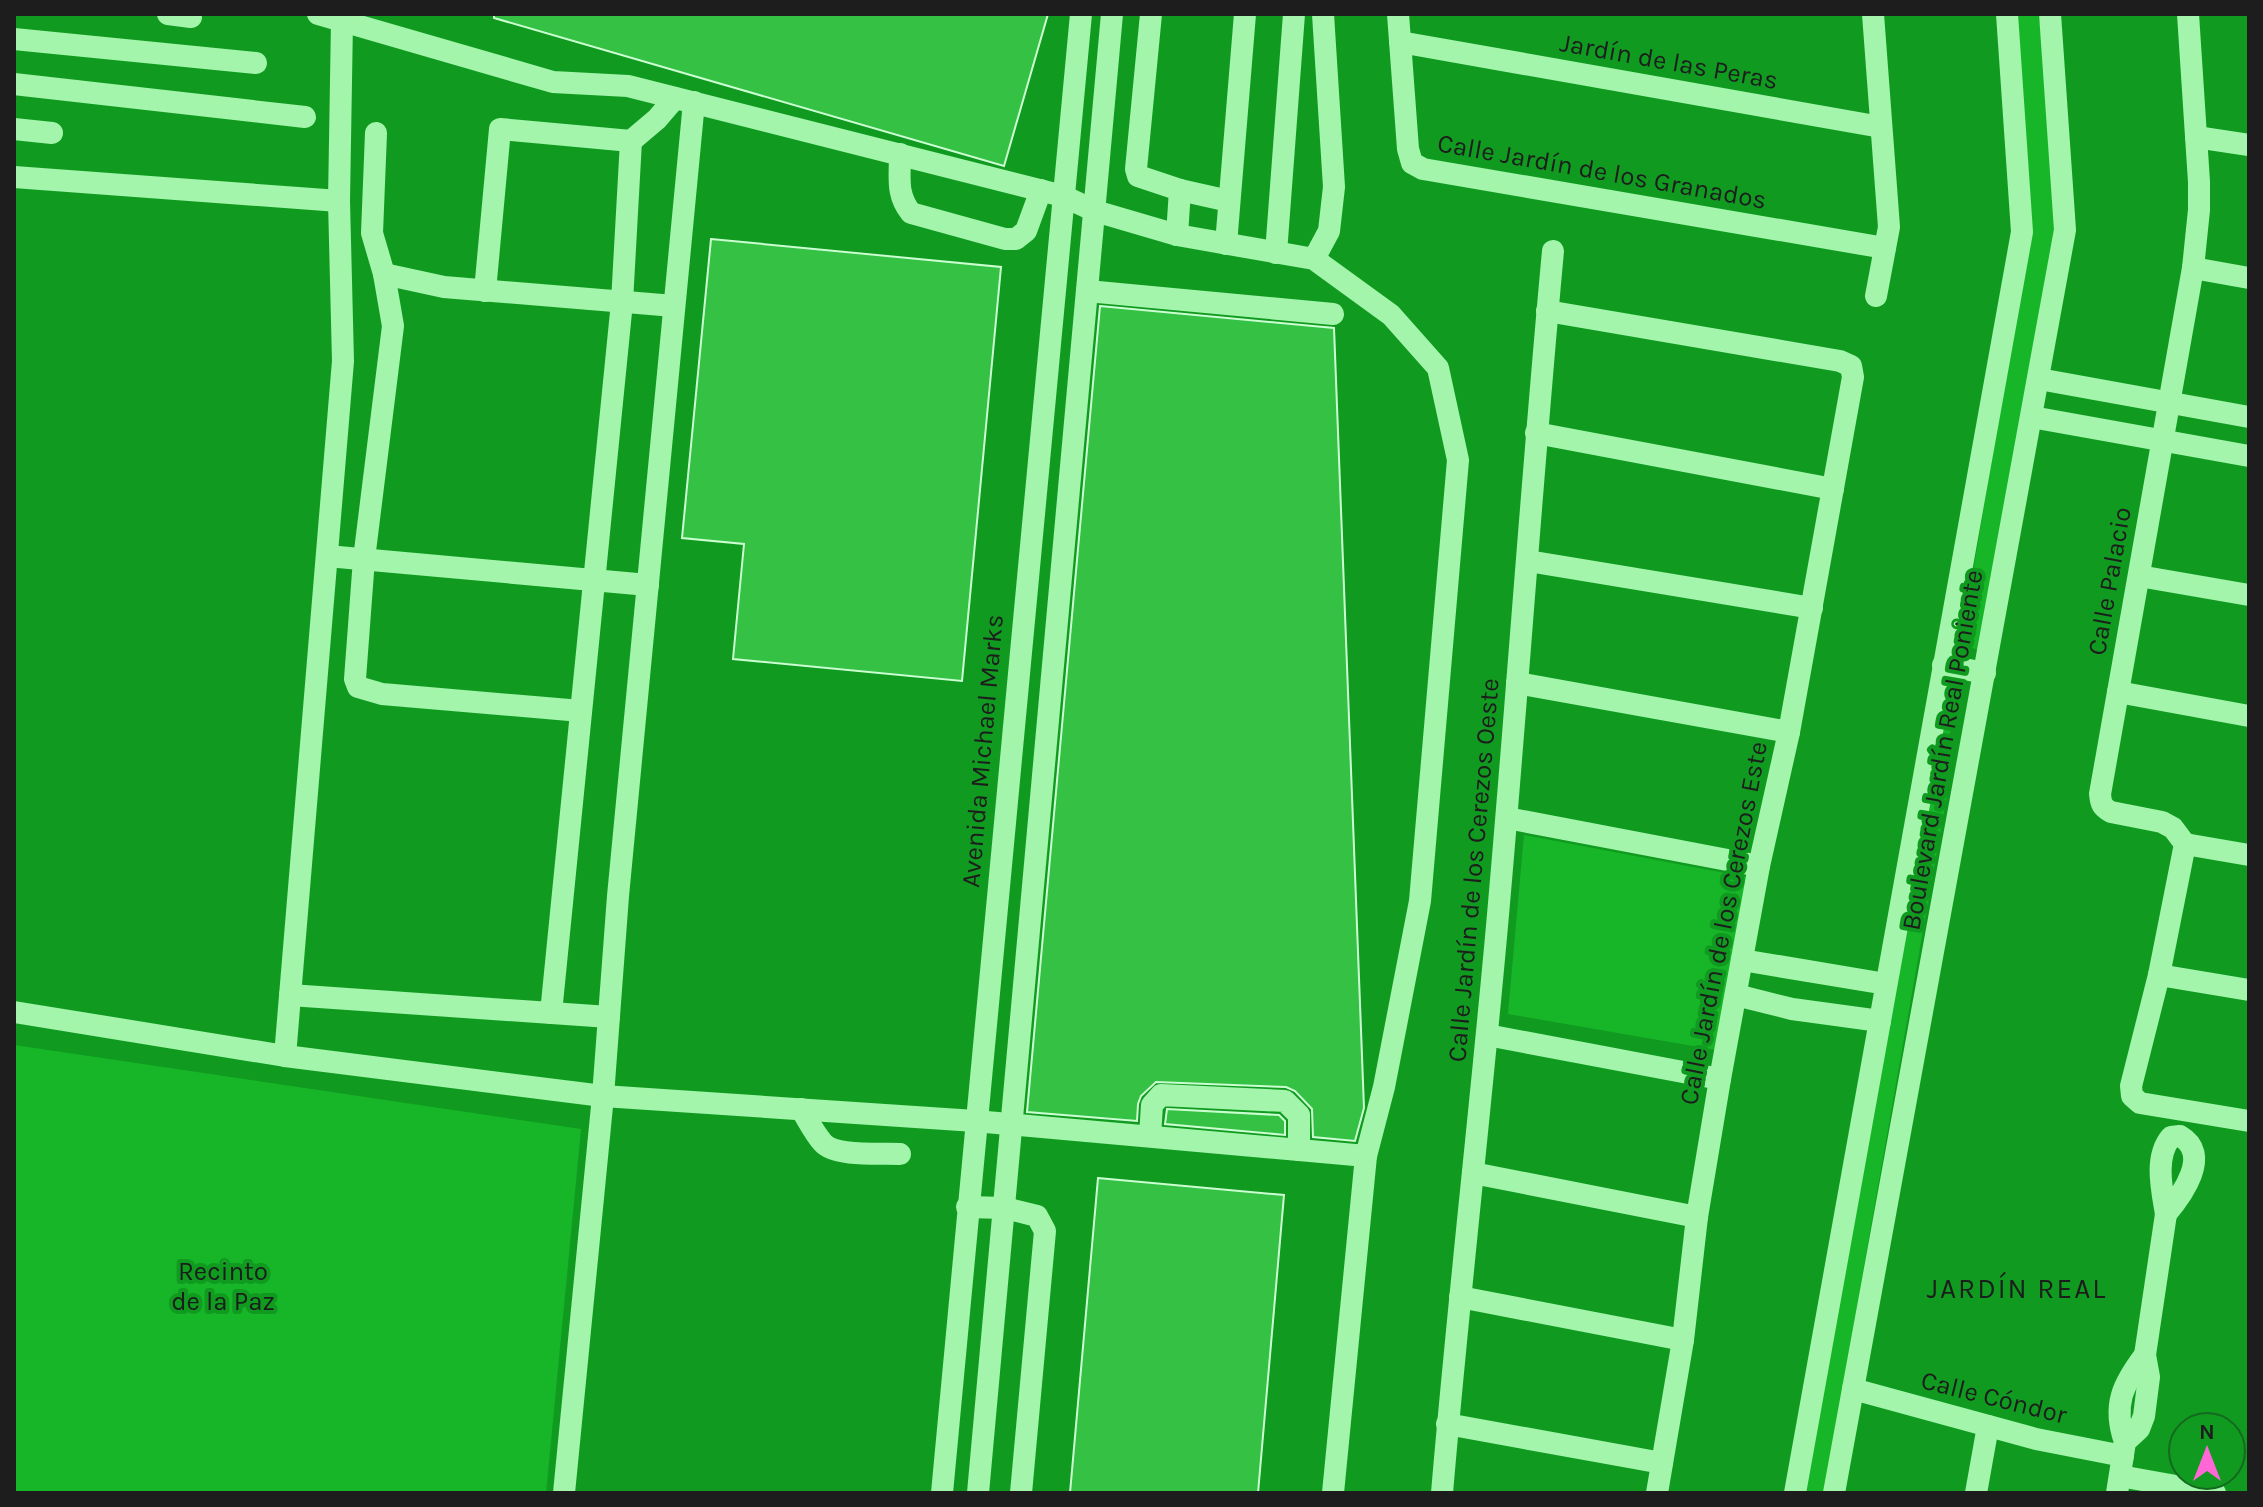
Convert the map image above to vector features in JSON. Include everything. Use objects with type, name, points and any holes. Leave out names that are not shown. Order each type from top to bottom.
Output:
[{"type":"street","points":[[168,14],[191,17]]},
{"type":"street","points":[[318,14],[553,82],[628,86],[1052,193],[1095,211],[1177,235],[1314,259],[1391,315],[1438,368],[1458,460],[1420,901],[1384,1087],[1366,1156],[1333,1493]]},
{"type":"street","name":"Avenida Michael Marks","points":[[942,1493],[1052,193],[1073,98],[1081,14]]},
{"type":"street","points":[[978,1493],[1112,14]]},
{"type":"street","points":[[1151,14],[1136,169],[1138,176],[1229,201]]},
{"type":"street","points":[[1226,244],[1245,14]]},
{"type":"street","points":[[1276,253],[1294,14]]},
{"type":"street","points":[[1314,259],[1329,231],[1334,187],[1323,14]]},
{"type":"street","name":"Calle Jardín de los Granados","points":[[1398,14],[1408,149],[1412,163],[1423,169],[1885,248]]},
{"type":"street","points":[[1873,14],[1889,227],[1876,296]]},
{"type":"street","name":"Boulevard Jardín Real Poniente","points":[[1795,1493],[2022,232],[2007,14]]},
{"type":"street","name":"Boulevard Jardín Real Poniente","points":[[1834,1493],[2065,230],[2050,14]]},
{"type":"street","name":"Calle Palacio","points":[[2185,844],[2173,828],[2162,822],[2104,808],[2100,794],[2193,268],[2199,210],[2188,14]]},
{"type":"street","points":[[285,1056],[343,361],[339,201],[342,21]]},
{"type":"street","points":[[14,39],[256,63]]},
{"type":"street","name":"Jardín de las Peras","points":[[1400,42],[1881,127]]},
{"type":"street","points":[[14,84],[305,117]]},
{"type":"street","points":[[1073,98],[1104,101]]},
{"type":"street","points":[[485,291],[500,129],[631,141],[684,100]]},
{"type":"street","points":[[564,1493],[674,306],[684,100]]},
{"type":"street","points":[[14,129],[52,133]]},
{"type":"street","points":[[376,133],[372,233],[384,274],[393,326],[364,559],[355,679],[358,687],[382,694],[581,711]]},
{"type":"street","points":[[2196,137],[2249,145]]},
{"type":"street","points":[[551,1013],[622,302],[631,141]]},
{"type":"street","points":[[900,154],[902,203],[911,213],[1005,239],[1016,239],[1026,231],[1052,193]]},
{"type":"street","points":[[14,177],[339,201]]},
{"type":"street","points":[[1177,235],[1180,190]]},
{"type":"street","name":"Calle Jardín de los Cerezos Oeste","points":[[1442,1493],[1507,818],[1553,251]]},
{"type":"street","points":[[2193,268],[2249,278]]},
{"type":"street","points":[[384,274],[444,287],[674,306]]},
{"type":"street","points":[[1087,291],[1333,314]]},
{"type":"street","name":"Calle Jardín de los Cerezos Este","points":[[1547,311],[1840,361],[1851,366],[1853,377],[1789,732],[1759,866],[1720,1079],[1697,1217],[1683,1340],[1657,1493]]},
{"type":"street","points":[[2039,379],[2249,417]]},
{"type":"street","points":[[2076,425],[2085,388]]},
{"type":"street","points":[[2032,417],[2249,456]]},
{"type":"street","points":[[1536,433],[1833,489]]},
{"type":"street","points":[[327,556],[648,585]]},
{"type":"street","points":[[1528,561],[1812,608]]},
{"type":"street","points":[[2139,576],[2249,595]]},
{"type":"street","points":[[1943,665],[1985,673]]},
{"type":"street","points":[[1517,683],[1789,732]]},
{"type":"street","points":[[2118,692],[2249,716]]},
{"type":"street","points":[[1507,818],[1759,866]]},
{"type":"street","points":[[2249,855],[2185,844],[2159,975],[2131,1086],[2132,1096],[2140,1103],[2249,1121]]},
{"type":"street","points":[[1742,960],[1886,984]]},
{"type":"street","points":[[2159,975],[2249,990]]},
{"type":"street","points":[[1835,1015],[1839,976]]},
{"type":"street","points":[[290,995],[609,1017]]},
{"type":"street","points":[[1736,995],[1792,1009],[1880,1021]]},
{"type":"street","points":[[14,1012],[285,1056],[603,1096],[975,1121],[1366,1156]]},
{"type":"street","points":[[1487,1035],[1720,1079]]},
{"type":"street","points":[[1150,1136],[1152,1105],[1161,1095],[1285,1101],[1299,1115],[1299,1150]]},
{"type":"street","points":[[801,1109],[821,1141],[830,1148],[900,1154]]},
{"type":"street","points":[[1473,1173],[1697,1217]]},
{"type":"street","points":[[967,1207],[1005,1208],[1037,1216],[1045,1231],[1021,1493]]},
{"type":"street","points":[[2122,1467],[2144,1416],[2149,1377],[2145,1355],[2166,1214]]},
{"type":"street","points":[[1460,1297],[1683,1340]]},
{"type":"street","name":"Calle Cóndor","points":[[1853,1389],[2036,1439],[2215,1493]]},
{"type":"street","points":[[1447,1424],[1662,1463]]},
{"type":"street","points":[[1976,1493],[1988,1426]]},
{"type":"green space","points":[[2015,14],[2038,14],[2043,44],[2056,228],[1978,650],[1961,643],[2031,227]]},
{"type":"green space","points":[[1957,692],[1946,756],[1947,794],[1824,1493],[1803,1493],[1943,694]]},
{"type":"green space","points":[[1524,835],[1746,877],[1716,1050],[1508,1014]]},
{"type":"green space","name":"Recinto de la Paz","points":[[14,1045],[581,1129],[546,1493],[14,1493]]},
{"type":"building","points":[[494,14],[1048,14],[1004,166],[494,18]]},
{"type":"building","points":[[711,239],[1001,267],[962,681],[733,659],[744,544],[682,538]]},
{"type":"building","points":[[1100,306],[1334,328],[1364,1108],[1355,1141],[1313,1137],[1312,1109],[1295,1091],[1286,1087],[1156,1082],[1141,1096],[1137,1121],[1027,1112]]},
{"type":"building","points":[[1167,1109],[1279,1115],[1285,1121],[1285,1135],[1165,1124]]},
{"type":"building","points":[[1098,1178],[1284,1195],[1258,1493],[1070,1493]]},
{"type":"district","name":"JARDÍN REAL","points":[[2017,1288]]}]
